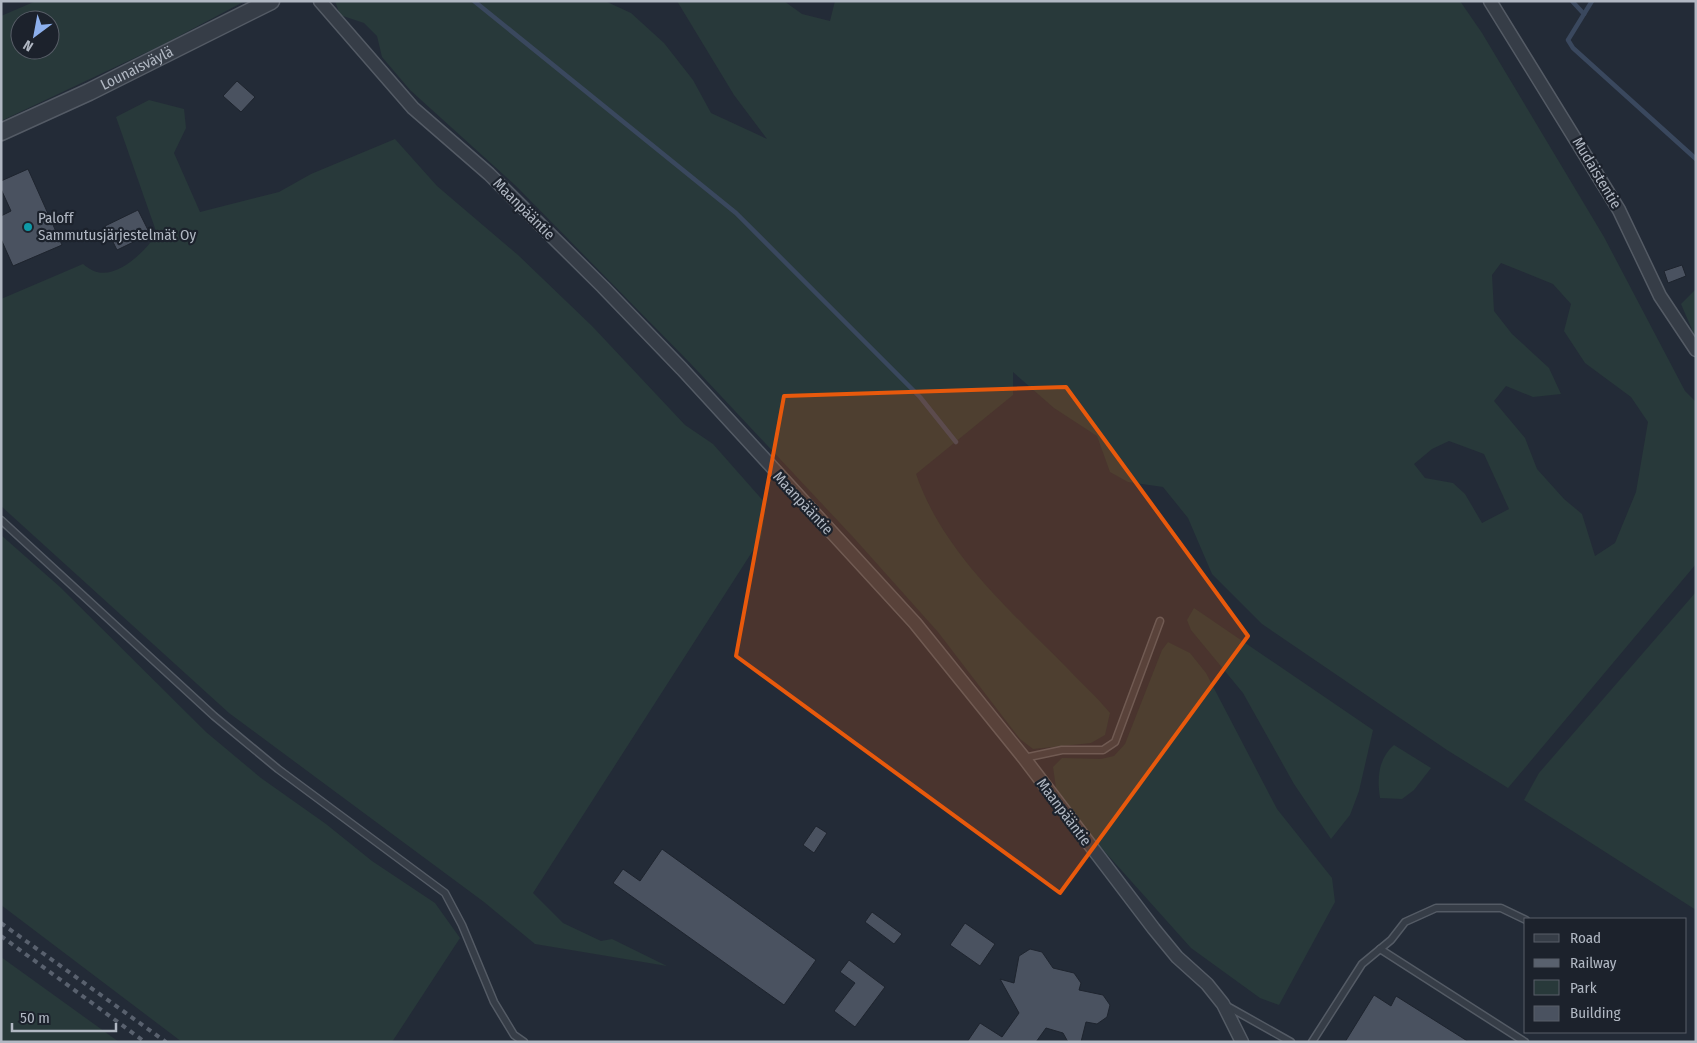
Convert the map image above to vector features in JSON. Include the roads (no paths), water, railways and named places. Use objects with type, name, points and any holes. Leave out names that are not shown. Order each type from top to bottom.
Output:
[{"type":"street","name":"Lounaisväylä","points":[[1,132],[89,92],[270,1]]},
{"type":"street","name":"Maanpääntie","points":[[320,1],[413,108],[488,174],[603,287],[682,369],[915,623],[1024,758],[1154,929],[1177,957],[1207,984],[1223,1004],[1242,1042]]},
{"type":"street","name":"Mudaistentie","points":[[1490,1],[1619,210],[1660,296],[1696,350]]},
{"type":"lane","points":[[1,520],[214,716],[278,769],[445,893],[462,925],[494,1002],[514,1035],[524,1042]]},
{"type":"lane","points":[[1024,758],[1062,750],[1103,750],[1115,742],[1160,621]]},
{"type":"lane","points":[[1312,1042],[1362,964],[1380,949],[1405,922],[1436,908],[1501,908],[1524,919]]},
{"type":"lane","points":[[1380,949],[1525,1042]]},
{"type":"lane","points":[[1223,1004],[1291,1042]]},
{"type":"waterway","points":[[474,1],[736,213],[920,397],[956,442]]},
{"type":"waterway","points":[[1572,1],[1584,14]]},
{"type":"waterway","points":[[1592,1],[1568,40],[1573,48],[1696,159]]},
{"type":"railway","points":[[1,923],[166,1042]]},
{"type":"railway","points":[[1,936],[145,1042]]},
{"type":"place","name":"Paloff Sammutusjärjestelmät Oy","points":[[28,227]]}]
